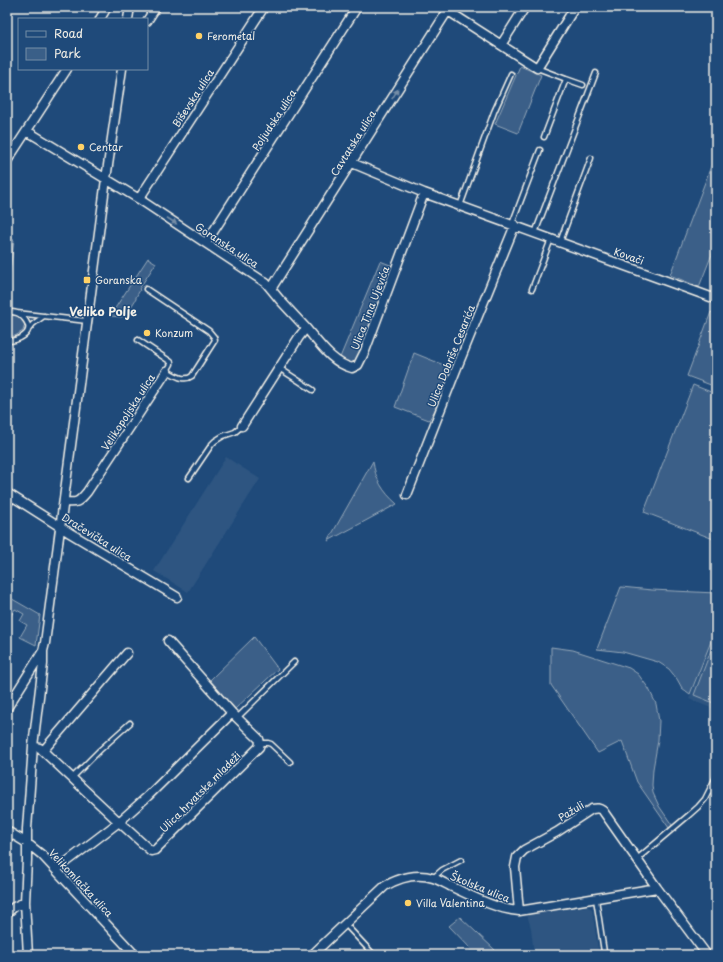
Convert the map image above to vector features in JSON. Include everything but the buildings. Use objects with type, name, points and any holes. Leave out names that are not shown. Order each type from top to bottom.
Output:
[{"type":"street","points":[[101,18],[107,7]]},
{"type":"street","points":[[128,18],[130,7]]},
{"type":"street","points":[[148,19],[156,7]]},
{"type":"street","name":"Biševska ulica","points":[[139,199],[264,7]]},
{"type":"street","name":"Poljudska ulica","points":[[206,244],[358,7]]},
{"type":"street","points":[[501,45],[525,7]]},
{"type":"street","points":[[447,8],[537,68],[575,7]]},
{"type":"street","name":"Cavtatska ulica","points":[[271,289],[352,163],[447,8]]},
{"type":"street","points":[[7,161],[66,70]]},
{"type":"street","points":[[7,708],[43,651],[46,643],[106,179],[122,70]]},
{"type":"street","name":"Goranska ulica","points":[[27,130],[139,199],[266,283],[306,328]]},
{"type":"street","name":"Kovači","points":[[352,163],[424,193],[716,299]]},
{"type":"street","name":"Ulica Tina Ujevića","points":[[306,328],[332,357],[344,366],[352,368],[358,365],[389,288],[424,193]]},
{"type":"street","name":"Ulica Dobriše Cesarića","points":[[407,495],[513,225]]},
{"type":"street","points":[[242,426],[278,368],[306,328]]},
{"type":"street","name":"Velikopoljska ulica","points":[[64,502],[74,503],[81,500],[167,370]]},
{"type":"street","points":[[7,504],[9,495]]},
{"type":"street","name":"Dračevička ulica","points":[[9,495],[177,597]]},
{"type":"street","points":[[168,641],[234,716],[259,739],[260,743]]},
{"type":"street","points":[[28,955],[25,902],[27,829],[33,746],[43,664],[43,651]]},
{"type":"street","points":[[43,750],[126,653]]},
{"type":"street","points":[[56,870],[119,822],[234,716]]},
{"type":"street","name":"Ulica hrvatske mladeži","points":[[33,746],[43,750],[147,849],[151,851],[155,850],[259,747],[260,743]]},
{"type":"street","name":"Pažuli","points":[[519,911],[515,867],[517,857],[524,850],[596,808],[603,811],[658,888]]},
{"type":"street","name":"Velikomlačka ulica","points":[[7,831],[27,843],[38,852],[135,955]]},
{"type":"street","name":"Školska ulica","points":[[312,955],[378,892],[391,882],[401,878],[424,876],[433,878],[498,907],[519,911],[658,888]]},
{"type":"street","points":[[658,888],[707,955]]},
{"type":"street","points":[[7,913],[14,907],[25,902]]},
{"type":"lane","points":[[537,68],[583,85]]},
{"type":"lane","points":[[535,233],[596,73]]},
{"type":"lane","points":[[460,206],[494,112],[511,74]]},
{"type":"lane","points":[[544,137],[566,79]]},
{"type":"lane","points":[[513,225],[540,150]]},
{"type":"lane","points":[[560,242],[591,158]]},
{"type":"lane","points":[[532,289],[551,239]]},
{"type":"lane","name":"Velikopoljska ulica","points":[[146,289],[209,331],[214,337],[214,343],[191,378],[182,378],[167,370]]},
{"type":"lane","points":[[7,311],[88,321]]},
{"type":"lane","points":[[17,313],[26,320],[28,330]]},
{"type":"lane","points":[[7,341],[14,341],[21,338],[33,324],[44,316]]},
{"type":"lane","points":[[138,340],[171,362],[167,370]]},
{"type":"lane","points":[[278,368],[313,390]]},
{"type":"lane","points":[[189,478],[215,441],[223,436],[235,432],[242,426]]},
{"type":"lane","points":[[234,716],[294,662]]},
{"type":"lane","points":[[72,778],[130,723]]},
{"type":"lane","points":[[260,743],[271,744],[290,762]]},
{"type":"lane","points":[[637,859],[698,807],[705,799],[716,777]]},
{"type":"lane","points":[[433,878],[442,870],[461,860]]},
{"type":"lane","points":[[596,899],[604,952]]},
{"type":"lane","points":[[345,924],[374,955]]},
{"type":"shaded area","points":[[226,457],[260,479],[188,592],[154,571]]},
{"type":"shaded area","points":[[716,629],[716,710],[689,699]]},
{"type":"shaded area","points":[[587,906],[592,909],[599,955],[534,955],[531,928],[527,915]]},
{"type":"green space","points":[[520,66],[541,75],[518,133],[495,124]]},
{"type":"green space","points":[[716,153],[716,244],[699,287],[670,275]]},
{"type":"green space","points":[[7,240],[14,240],[8,288],[7,288]]},
{"type":"green space","points":[[148,258],[156,263],[139,289],[140,290],[136,299],[126,315],[121,317],[110,316]]},
{"type":"green space","points":[[380,261],[393,266],[358,357],[353,363],[347,365],[339,360]]},
{"type":"green space","points":[[711,312],[716,314],[716,387],[687,376]]},
{"type":"green space","points":[[7,314],[18,316],[25,324],[23,331],[15,336],[7,336]]},
{"type":"green space","points":[[414,353],[451,368],[435,410],[429,420],[395,407]]},
{"type":"green space","points":[[693,385],[716,394],[716,540],[644,512]]},
{"type":"green space","points":[[373,461],[380,485],[397,504],[328,541]]},
{"type":"green space","points":[[621,587],[716,593],[716,629],[690,694],[682,688],[669,669],[658,662],[623,652],[597,649]]},
{"type":"green space","points":[[7,596],[40,615],[36,645],[20,637],[27,625],[20,621],[24,614],[15,609],[7,622]]},
{"type":"green space","points":[[254,637],[278,669],[235,709],[210,680]]},
{"type":"green space","points":[[716,637],[716,704],[694,695]]},
{"type":"green space","points":[[551,647],[573,650],[629,668],[638,674],[649,689],[656,704],[659,721],[658,740],[653,769],[653,793],[659,806],[672,825],[669,828],[637,782],[622,741],[598,753],[551,685]]},
{"type":"green space","points":[[460,917],[495,950],[489,955],[466,955],[472,950],[449,926]]},
{"type":"place","name":"Ferometal","points":[[199,36]]},
{"type":"place","name":"Centar","points":[[81,147]]},
{"type":"place","name":"Goranska","points":[[87,280]]},
{"type":"place","name":"Konzum","points":[[147,333]]},
{"type":"place","name":"Villa Valentina","points":[[408,903]]},
{"type":"district","name":"Veliko Polje","points":[[103,312]]}]
